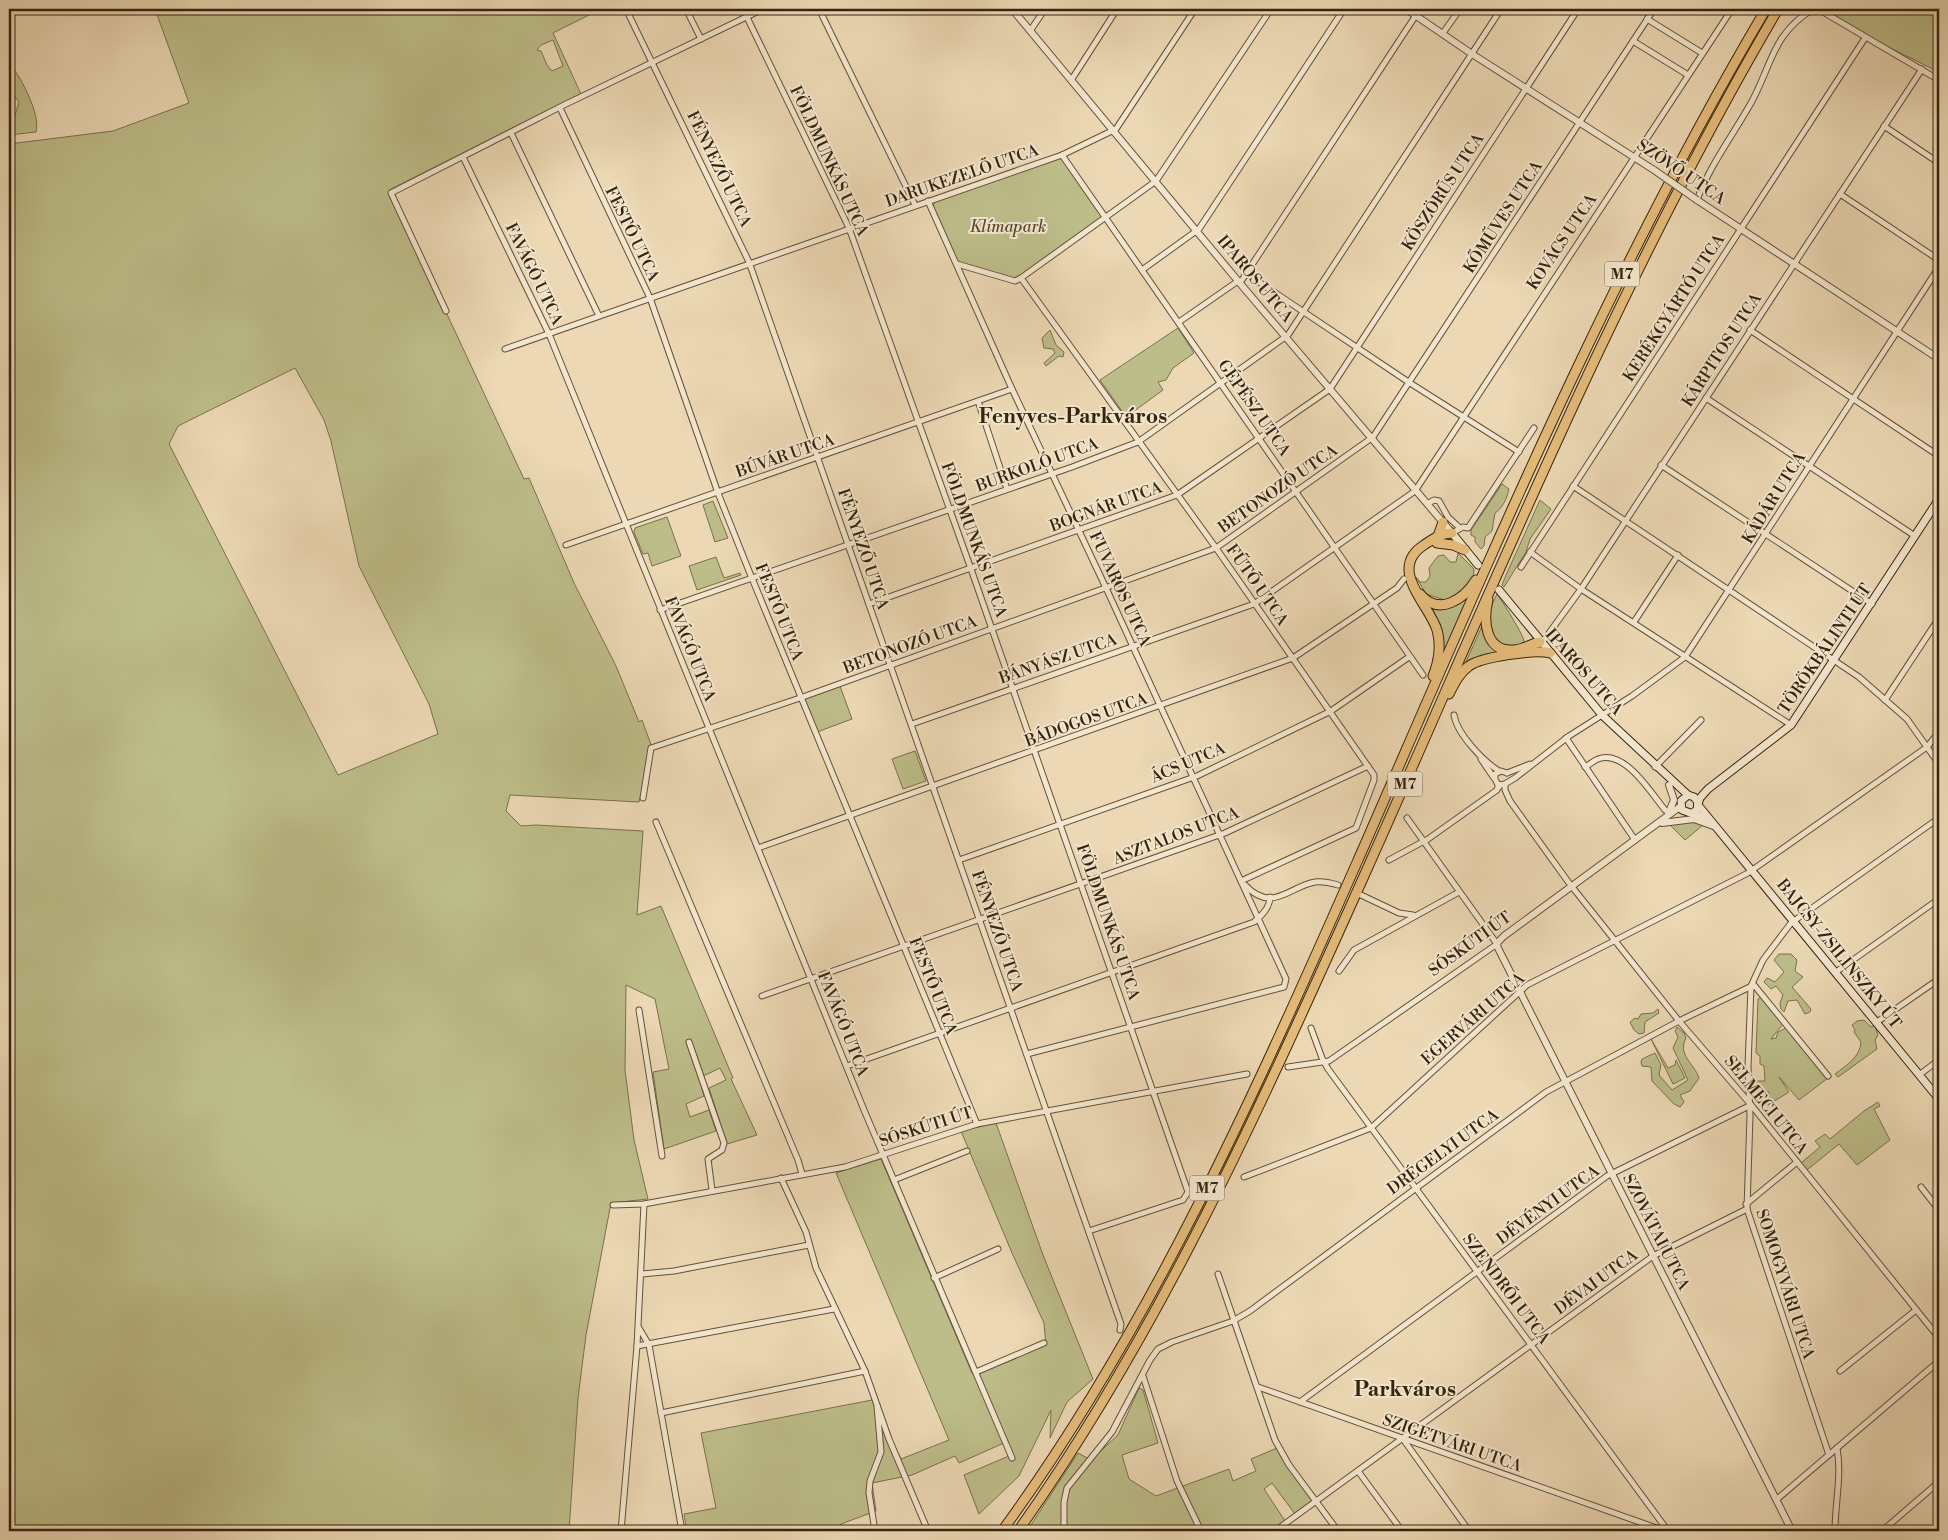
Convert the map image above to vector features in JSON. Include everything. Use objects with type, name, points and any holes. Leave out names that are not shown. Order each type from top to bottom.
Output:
[{"type":"highway","name":"M7","points":[[1002,1531],[1086,1408],[1188,1227],[1275,1046],[1549,426],[1628,261],[1766,9]]},
{"type":"highway","name":"M7","points":[[1018,1531],[1086,1432],[1150,1322],[1200,1230],[1273,1080],[1574,401],[1634,276],[1714,123],[1778,9]]},
{"type":"highway","points":[[1442,522],[1438,540],[1421,552],[1415,562],[1413,573],[1420,593],[1428,601],[1439,604],[1451,604],[1464,596],[1492,554]]},
{"type":"highway","points":[[1418,721],[1422,702],[1435,672],[1439,649],[1433,620],[1411,583],[1410,567],[1416,552],[1456,531]]},
{"type":"highway","points":[[1438,540],[1465,550]]},
{"type":"highway","points":[[1494,578],[1486,610],[1485,623],[1488,634],[1498,647],[1504,650],[1528,648],[1550,653]]},
{"type":"highway","points":[[1528,648],[1533,634]]},
{"type":"highway","points":[[1431,722],[1443,706],[1458,676],[1467,667],[1480,661],[1528,648],[1540,642]]},
{"type":"main road","name":"TÖRÖKBÁLINTI ÚT","points":[[1685,808],[1698,805],[1700,798],[1708,789],[1791,725],[1939,499]]},
{"type":"main road","name":"IPAROS UTCA","points":[[1456,531],[1465,550],[1478,565]]},
{"type":"main road","name":"IPAROS UTCA","points":[[1499,590],[1533,634],[1602,715],[1655,767],[1698,805]]},
{"type":"main road","name":"IPAROS UTCA","points":[[1655,767],[1685,808]]},
{"type":"main road","name":"TÖRÖKBÁLINTI ÚT","points":[[1685,808],[1690,796],[1708,789]]},
{"type":"main road","name":"BAJCSY-ZSILINSZKY ÚT","points":[[1698,805],[1939,1099]]},
{"type":"main road","name":"BAJCSY-ZSILINSZKY ÚT","points":[[1685,808],[1704,816],[1716,827]]},
{"type":"street","name":"FÉNYEZŐ UTCA","points":[[626,9],[749,262],[1028,1054],[1121,1324],[1120,1330]]},
{"type":"street","points":[[686,9],[701,39]]},
{"type":"street","name":"FÖLDMUNKÁS UTCA","points":[[743,9],[849,228],[972,568],[1034,752],[1153,1090]]},
{"type":"street","points":[[446,311],[391,193],[763,9]]},
{"type":"street","points":[[820,9],[915,205]]},
{"type":"street","name":"IPAROS UTCA","points":[[1012,9],[1442,522],[1456,531]]},
{"type":"street","points":[[1030,31],[1045,9]]},
{"type":"street","points":[[1072,79],[1117,9]]},
{"type":"street","points":[[1113,130],[1195,9]]},
{"type":"street","points":[[957,264],[1015,282],[1156,182],[1271,9]]},
{"type":"street","points":[[1142,270],[1197,232],[1344,9]]},
{"type":"street","name":"SZÖVŐ UTCA","points":[[1406,9],[1472,54],[1654,170],[1939,359]]},
{"type":"street","points":[[1179,322],[1239,282],[1247,274],[1420,9]]},
{"type":"street","points":[[1443,33],[1460,9]]},
{"type":"street","name":"BURKOLÓ UTCA","points":[[660,610],[1053,474],[1138,442],[1221,384],[1286,337],[1304,313],[1501,9]]},
{"type":"street","name":"KÖSZÖRŰS UTCA","points":[[1330,390],[1578,9]]},
{"type":"street","name":"KŐMŰVES UTCA","points":[[1371,438],[1410,383],[1654,9]]},
{"type":"street","name":"KOVÁCS UTCA","points":[[1415,490],[1732,9]]},
{"type":"street","points":[[1697,200],[1712,168],[1752,101],[1774,47],[1787,30],[1813,9]]},
{"type":"street","points":[[1818,9],[1939,80]]},
{"type":"street","points":[[1647,19],[1702,53]]},
{"type":"street","name":"KERÉKGYÁRTÓ UTCA","points":[[1521,568],[1865,38]]},
{"type":"street","points":[[1633,40],[1688,75]]},
{"type":"street","name":"KÁRPITOS UTCA","points":[[1540,642],[1544,640],[1580,589],[1922,69]]},
{"type":"street","name":"FESTŐ UTCA","points":[[560,108],[650,298],[718,493],[752,579],[977,1124]]},
{"type":"street","points":[[1884,126],[1939,164]]},
{"type":"street","name":"DARUKEZELŐ UTCA","points":[[505,349],[749,262],[1062,155],[1113,130]]},
{"type":"street","points":[[511,133],[599,316]]},
{"type":"street","name":"GÉPÉSZ UTCA","points":[[1062,155],[1336,546],[1423,676]]},
{"type":"street","name":"FAVÁGÓ UTCA","points":[[463,157],[549,334],[883,1155],[1012,1458]]},
{"type":"street","points":[[1840,194],[1939,260]]},
{"type":"street","name":"FUVAROS UTCA","points":[[928,201],[1012,389],[1221,834],[1286,980],[1284,987],[1132,1027]]},
{"type":"street","name":"KÁDÁR UTCA","points":[[1536,762],[1566,738],[1685,657],[1939,267]]},
{"type":"street","points":[[1247,274],[1410,383],[1518,452]]},
{"type":"street","name":"FŰTŐ UTCA","points":[[1021,278],[1216,548],[1331,711],[1374,778],[1358,826],[1241,881]]},
{"type":"street","points":[[1750,330],[1939,456]]},
{"type":"street","name":"BÚVÁR UTCA","points":[[566,545],[608,528],[627,524],[718,493],[1012,389]]},
{"type":"street","name":"BOGNÁR UTCA","points":[[869,604],[1080,531],[1177,494],[1330,390]]},
{"type":"street","points":[[1706,398],[1915,536]]},
{"type":"street","points":[[978,401],[1007,489]]},
{"type":"street","points":[[1427,504],[1434,500],[1439,501],[1456,531],[1468,528],[1534,428]]},
{"type":"street","name":"BETONOZÓ UTCA","points":[[643,798],[651,748],[800,698],[1216,548],[1371,438]]},
{"type":"street","points":[[1661,465],[1872,604]]},
{"type":"street","points":[[1573,486],[1835,660],[1907,719],[1939,764]]},
{"type":"street","name":"BÁNYÁSZ UTCA","points":[[912,724],[1254,604],[1415,490]]},
{"type":"street","points":[[1530,552],[1580,589],[1634,622],[1791,725]]},
{"type":"street","points":[[1634,622],[1678,555]]},
{"type":"street","name":"BÁDOGOS UTCA","points":[[758,848],[1161,707],[1293,658],[1375,604],[1397,588],[1404,579]]},
{"type":"street","points":[[1885,700],[1939,618]]},
{"type":"street","name":"ÁCS UTCA","points":[[960,860],[1194,777],[1331,711],[1409,657]]},
{"type":"street","points":[[1454,715],[1455,722],[1494,778],[1503,784],[1510,801],[1573,888]]},
{"type":"street","points":[[1655,767],[1701,720]]},
{"type":"street","name":"EGERVÁRI UTCA","points":[[1244,1177],[1371,1128],[1527,985],[1752,870],[1927,747],[1939,732]]},
{"type":"street","points":[[1566,738],[1635,840]]},
{"type":"street","points":[[1479,754],[1499,771],[1507,773],[1536,762]]},
{"type":"street","points":[[1585,767],[1597,759],[1604,758],[1619,761],[1632,770],[1665,810]]},
{"type":"street","points":[[1388,860],[1424,842],[1536,762]]},
{"type":"street","name":"ASZTALOS UTCA","points":[[762,996],[1221,834],[1368,766]]},
{"type":"street","points":[[1494,778],[1499,771]]},
{"type":"street","points":[[1503,784],[1507,773]]},
{"type":"street","points":[[1659,824],[1673,804],[1674,795],[1669,785]]},
{"type":"street","name":"SÓSKÚTI ÚT","points":[[1288,1067],[1325,1062],[1497,944],[1635,840],[1685,808]]},
{"type":"street","points":[[1407,818],[1497,944]]},
{"type":"street","name":"SOMOGYVÁRI UTCA","points":[[1829,1454],[1747,1206],[1751,986],[1763,960],[1783,931],[1794,921],[1939,818]]},
{"type":"street","points":[[1659,824],[1674,820],[1694,820],[1716,827]]},
{"type":"street","points":[[656,822],[798,1160],[802,1174]]},
{"type":"street","points":[[1241,881],[1255,893],[1270,897],[1286,895],[1315,882],[1338,885]]},
{"type":"street","name":"SELMECI UTCA","points":[[1573,888],[1679,1021],[1750,1104],[1939,1338]]},
{"type":"street","points":[[1339,971],[1354,950],[1459,892]]},
{"type":"street","points":[[1361,896],[1399,914],[1415,915]]},
{"type":"street","points":[[847,1066],[1254,922],[1270,902],[1270,897]]},
{"type":"street","points":[[1836,972],[1939,899]]},
{"type":"street","name":"SZOVÁTAI UTCA","points":[[1497,944],[1518,992],[1792,1531]]},
{"type":"street","points":[[1877,1022],[1939,980]]},
{"type":"street","points":[[1751,986],[1756,986],[1828,1076]]},
{"type":"street","name":"DRÉGELYI UTCA","points":[[1143,1376],[1158,1349],[1172,1342],[1233,1321],[1250,1311],[1564,1080],[1751,986]]},
{"type":"street","points":[[638,1010],[662,1156]]},
{"type":"street","points":[[1028,1054],[1132,1027]]},
{"type":"street","points":[[1311,1028],[1325,1062]]},
{"type":"street","points":[[689,1042],[724,1143],[722,1150],[708,1159],[712,1190]]},
{"type":"street","points":[[1919,1075],[1939,1060]]},
{"type":"street","name":"SZENDRŐI UTCA","points":[[1325,1062],[1371,1128],[1531,1343],[1667,1531]]},
{"type":"street","name":"SÓSKÚTI ÚT","points":[[613,1205],[644,1204],[845,1166],[977,1124],[1047,1109],[1248,1074]]},
{"type":"street","points":[[1089,1231],[1183,1200],[1188,1192],[1153,1090]]},
{"type":"street","name":"DÉVÉNYI UTCA","points":[[1300,1402],[1476,1271],[1612,1174],[1750,1104]]},
{"type":"street","points":[[894,1180],[967,1151]]},
{"type":"street","name":"DÉVAI UTCA","points":[[1275,1531],[1653,1256],[1747,1206],[1797,1162]]},
{"type":"street","points":[[781,1178],[806,1232],[809,1245],[834,1309],[865,1371],[928,1531]]},
{"type":"street","points":[[1921,1187],[1939,1210]]},
{"type":"street","points":[[622,1531],[642,1274],[644,1204]]},
{"type":"street","points":[[642,1274],[674,1270],[809,1245]]},
{"type":"street","points":[[934,1278],[998,1248]]},
{"type":"street","points":[[1218,1274],[1280,1450],[1338,1531]]},
{"type":"street","points":[[637,1346],[834,1309]]},
{"type":"street","points":[[1840,1372],[1916,1310]]},
{"type":"street","points":[[638,1328],[649,1345],[682,1531]]},
{"type":"street","points":[[976,1372],[1044,1343]]},
{"type":"street","points":[[1776,1500],[1939,1361]]},
{"type":"street","points":[[661,1413],[865,1371]]},
{"type":"street","points":[[1064,1531],[1064,1502],[1067,1488],[1112,1432],[1143,1376]]},
{"type":"street","points":[[1143,1376],[1175,1475],[1201,1531]]},
{"type":"street","name":"SZIGETVÁRI UTCA","points":[[1258,1387],[1656,1530],[1667,1531]]},
{"type":"street","points":[[875,1531],[869,1493],[870,1481],[880,1452],[877,1403]]},
{"type":"street","points":[[1403,1439],[1469,1531]]},
{"type":"street","points":[[1835,1531],[1836,1499],[1840,1472],[1836,1448]]},
{"type":"street","points":[[1358,1471],[1402,1531]]},
{"type":"street","points":[[1882,1531],[1939,1482]]},
{"type":"green space","points":[[155,9],[601,9],[553,33],[581,94],[389,190],[524,479],[529,478],[574,583],[616,666],[639,722],[642,720],[653,750],[639,802],[510,795],[506,811],[521,826],[536,825],[643,831],[637,915],[661,906],[733,1078],[731,1079],[757,1135],[727,1144],[709,1088],[726,1080],[720,1068],[699,1078],[704,1096],[686,1104],[690,1117],[709,1110],[716,1131],[664,1149],[653,1072],[669,1069],[655,999],[626,985],[625,1070],[634,1140],[648,1199],[611,1203],[586,1335],[578,1398],[569,1531],[9,1531],[9,144],[113,131],[189,103]],"holes":[[[553,40],[563,66],[552,71],[541,51],[537,50],[541,45]],[[295,368],[324,420],[331,441],[359,566],[429,704],[438,734],[338,775],[169,444],[178,426]]]},
{"type":"green space","points":[[1824,9],[1939,9],[1939,72],[1882,44]]},
{"type":"green space","points":[[9,56],[11,65],[32,104],[37,126],[36,132],[9,135],[19,102],[9,89]]},
{"type":"green space","name":"Klímapark","points":[[1061,157],[1105,218],[1015,280],[957,262],[933,207],[935,200]]},
{"type":"green space","points":[[1178,328],[1194,353],[1173,368],[1166,380],[1158,382],[1163,390],[1126,417],[1100,380]]},
{"type":"green space","points":[[1050,330],[1056,345],[1064,352],[1063,357],[1059,356],[1046,366],[1044,363],[1055,353],[1053,349],[1044,348],[1042,338]]},
{"type":"green space","points":[[1502,484],[1509,489],[1507,496],[1502,506],[1495,513],[1492,531],[1485,537],[1484,546],[1481,549],[1475,542],[1475,537],[1471,535],[1471,530]]},
{"type":"green space","points":[[1540,500],[1551,509],[1530,539],[1526,552],[1504,587],[1502,585],[1506,575]]},
{"type":"green space","points":[[713,501],[728,538],[715,542],[703,505]]},
{"type":"green space","points":[[667,517],[681,556],[652,566],[648,553],[643,554],[634,532],[635,528]]},
{"type":"green space","points":[[1458,553],[1474,569],[1469,585],[1461,593],[1445,600],[1426,594],[1416,577],[1420,582],[1426,582],[1430,576],[1429,568],[1438,556],[1444,555],[1450,562],[1456,562]]},
{"type":"green space","points":[[716,557],[724,578],[740,573],[741,575],[697,590],[689,566]]},
{"type":"green space","points":[[1497,594],[1523,638],[1524,641],[1519,647],[1500,644],[1490,633],[1490,608]]},
{"type":"green space","points":[[1464,599],[1466,601],[1443,654],[1427,606]]},
{"type":"green space","points":[[1482,626],[1504,653],[1465,664]]},
{"type":"green space","points":[[840,686],[852,719],[817,732],[803,699]]},
{"type":"green space","points":[[915,751],[926,781],[903,789],[892,759]]},
{"type":"green space","points":[[1675,822],[1697,822],[1703,825],[1685,840],[1669,824]]},
{"type":"green space","points":[[1779,954],[1791,954],[1797,960],[1795,971],[1803,977],[1792,987],[1811,1009],[1810,1012],[1805,1014],[1797,1000],[1788,1001],[1784,1012],[1781,1009],[1780,1003],[1783,995],[1776,986],[1771,989],[1764,982],[1767,978],[1775,982],[1784,972],[1774,960]]},
{"type":"green space","points":[[1762,997],[1783,1024],[1771,1039],[1776,1038],[1778,1032],[1786,1028],[1828,1078],[1799,1100],[1779,1077],[1789,1092],[1768,1105],[1769,1092],[1754,1089],[1754,1081],[1765,1081],[1764,1066],[1760,1064],[1760,1056],[1756,1053],[1758,999]]},
{"type":"green space","points":[[1658,1009],[1659,1013],[1645,1022],[1644,1033],[1639,1034],[1634,1030],[1630,1022],[1635,1018],[1638,1019],[1641,1014],[1653,1013]]},
{"type":"green space","points":[[1864,1020],[1871,1027],[1875,1026],[1878,1035],[1875,1040],[1877,1049],[1838,1077],[1835,1074],[1852,1060],[1860,1047],[1861,1042],[1854,1032],[1855,1030],[1852,1025],[1857,1021]]},
{"type":"green space","points":[[1677,1027],[1684,1033],[1686,1038],[1684,1044],[1685,1054],[1699,1078],[1690,1091],[1680,1095],[1684,1102],[1680,1107],[1674,1104],[1652,1081],[1651,1067],[1642,1066],[1641,1062],[1642,1059],[1655,1053],[1661,1065],[1659,1075],[1672,1090],[1688,1080],[1673,1048],[1678,1037],[1675,1031]]},
{"type":"green space","points":[[1651,1039],[1668,1068],[1675,1065],[1676,1060],[1685,1078],[1673,1084]]},
{"type":"green space","points":[[1878,1102],[1880,1106],[1874,1109],[1890,1140],[1857,1165],[1839,1144],[1807,1170],[1801,1163],[1820,1147],[1815,1141],[1825,1134],[1830,1139]]},
{"type":"green space","points":[[996,1123],[1043,1255],[1093,1379],[1067,1402],[1050,1438],[1051,1410],[1019,1476],[979,1514],[964,1475],[1009,1456],[1004,1443],[959,1463],[955,1456],[912,1475],[872,1483],[876,1511],[841,1524],[842,1531],[687,1531],[684,1514],[716,1508],[701,1433],[872,1400],[901,1459],[949,1440],[836,1173],[881,1159],[972,1373],[1046,1345],[1044,1323],[1012,1253],[961,1131]]},
{"type":"green space","points":[[1139,1388],[1143,1390],[1158,1443],[1122,1455],[1129,1479],[1156,1496],[1229,1469],[1233,1481],[1256,1471],[1251,1459],[1277,1448],[1314,1500],[1295,1514],[1272,1483],[1264,1489],[1285,1521],[1272,1531],[1027,1531],[1078,1453],[1091,1460],[1118,1435]]},
{"type":"tunnel","points":[[1338,885],[1358,894]]},
{"type":"district","name":"Fenyves-Parkváros","points":[[1073,417]]},
{"type":"district","name":"Parkváros","points":[[1405,1390]]}]
